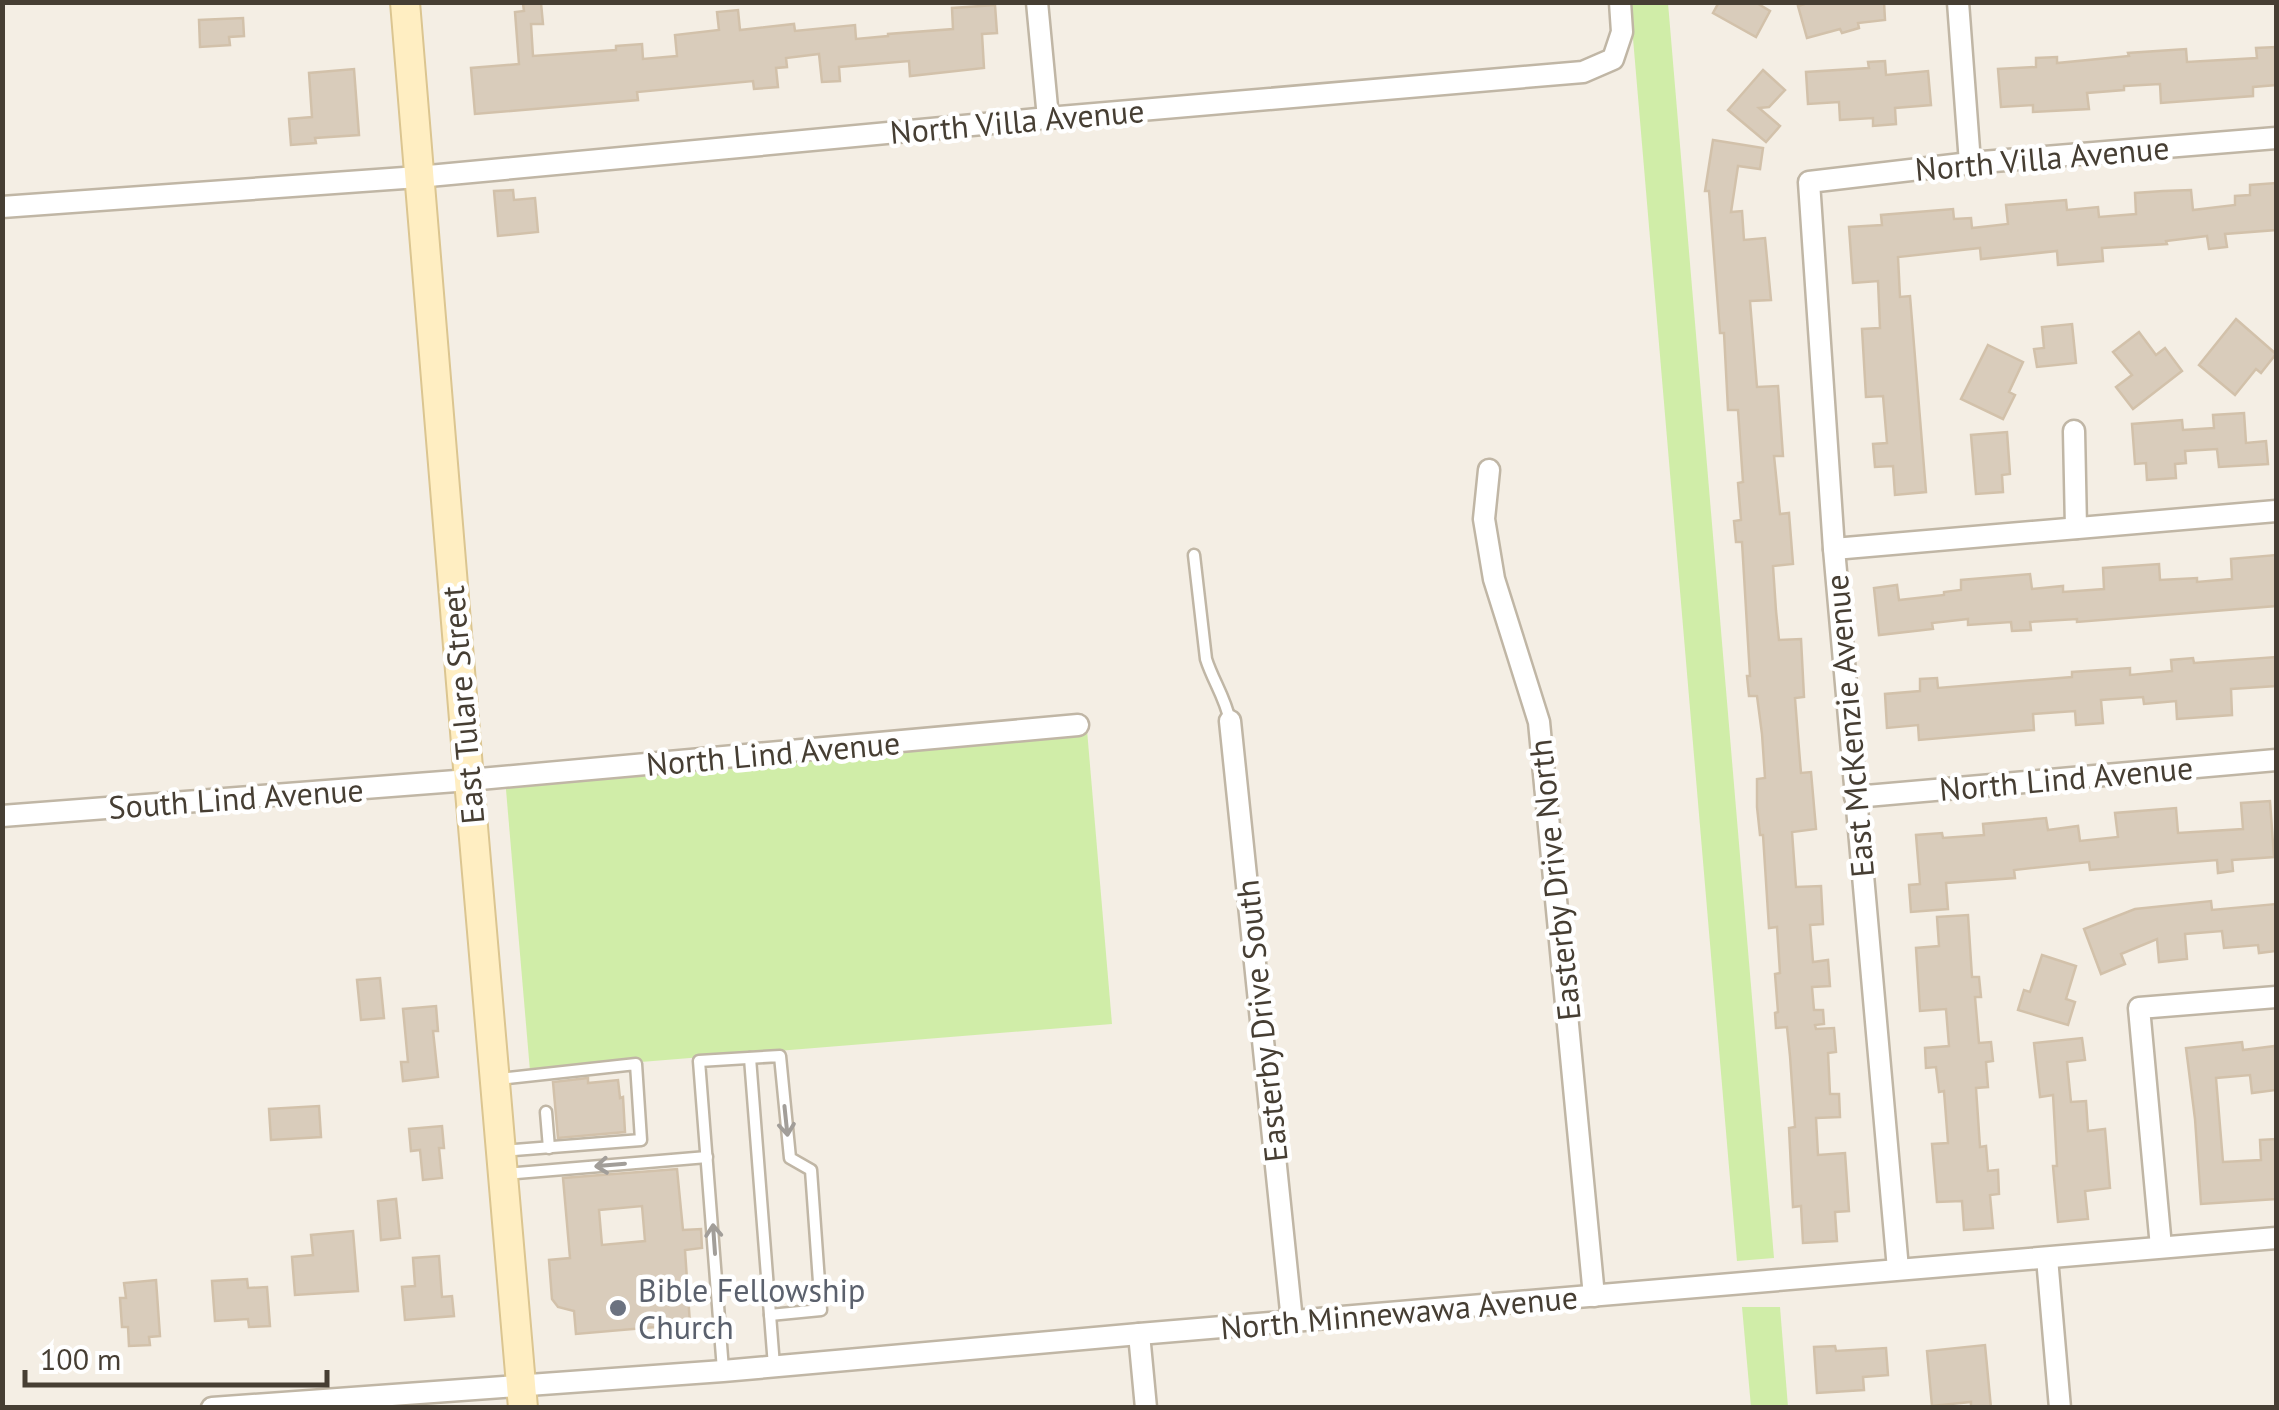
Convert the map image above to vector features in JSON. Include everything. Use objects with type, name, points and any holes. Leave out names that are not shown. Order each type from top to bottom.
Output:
[{"type":"main road","name":"East Tulare Street","points":[[405,2],[522,1396]]},
{"type":"street","points":[[1038,2],[1048,118]]},
{"type":"street","name":"North Villa Avenue","points":[[2,206],[418,178],[1583,72],[1613,59],[1622,32],[1620,2]]},
{"type":"street","points":[[1958,2],[1970,163]]},
{"type":"street","name":"North Villa Avenue","points":[[1809,182],[1970,163],[2276,138]]},
{"type":"street","name":"East McKenzie Avenue","points":[[1809,182],[1834,549],[1898,1269]]},
{"type":"street","points":[[2074,431],[2076,528]]},
{"type":"street","name":"Easterby Drive North","points":[[1489,470],[1484,520],[1494,579],[1539,722],[1594,1296]]},
{"type":"street","points":[[1834,549],[2276,510]]},
{"type":"street","name":"Easterby Drive South","points":[[1230,721],[1292,1321]]},
{"type":"street","name":"North Lind Avenue","points":[[469,780],[1078,725]]},
{"type":"street","name":"North Lind Avenue","points":[[1856,796],[2276,760]]},
{"type":"street","name":"South Lind Avenue","points":[[2,816],[469,780]]},
{"type":"street","points":[[2161,1247],[2139,1008],[2276,997]]},
{"type":"street","name":"North Minnewawa Avenue","points":[[212,1408],[522,1396],[724,1371],[2276,1238]]},
{"type":"street","points":[[2047,1258],[2060,1408]]},
{"type":"street","points":[[1139,1334],[1146,1408]]},
{"type":"lane","points":[[1194,555],[1206,659],[1226,702],[1230,721]]},
{"type":"lane","points":[[724,1371],[699,1061],[780,1056],[790,1158],[811,1170],[820,1310],[770,1315]]},
{"type":"lane","points":[[750,1058],[774,1367]]},
{"type":"lane","points":[[495,1080],[636,1064],[641,1140],[549,1148],[502,1162]]},
{"type":"lane","points":[[546,1112],[549,1148]]},
{"type":"lane","points":[[502,1162],[707,1156]]},
{"type":"green space","points":[[1630,3],[1668,3],[1774,1258],[1737,1261]]},
{"type":"green space","points":[[1087,730],[1112,1024],[530,1071],[505,778]]},
{"type":"green space","points":[[1742,1307],[1780,1307],[1788,1407],[1751,1407]]},
{"type":"building","points":[[1719,2],[1755,2],[1770,11],[1756,37],[1713,13]]},
{"type":"building","points":[[1811,2],[1884,2],[1885,20],[1858,23],[1859,28],[1842,33],[1840,29],[1807,38],[1798,6]]},
{"type":"building","points":[[541,3],[543,24],[531,24],[533,56],[616,50],[616,46],[642,44],[643,59],[677,56],[675,35],[719,30],[717,12],[738,10],[740,30],[794,24],[795,31],[855,25],[856,39],[953,29],[952,8],[995,5],[997,33],[982,34],[984,68],[910,76],[909,61],[839,67],[840,81],[822,82],[819,54],[786,58],[787,67],[776,68],[778,87],[754,89],[753,81],[637,92],[638,100],[475,114],[471,68],[519,64],[515,12],[524,11],[523,4]]},
{"type":"building","points":[[243,18],[244,36],[229,37],[230,45],[200,47],[199,20]]},
{"type":"building","points":[[2276,47],[2276,85],[2253,87],[2253,96],[2161,103],[2160,84],[2087,93],[2089,109],[2033,112],[2033,105],[2001,107],[1998,69],[2036,67],[2036,58],[2057,57],[2057,63],[2186,49],[2187,62],[2257,58],[2256,48]]},
{"type":"building","points":[[1885,61],[1886,75],[1928,71],[1931,105],[1895,108],[1896,124],[1873,126],[1873,118],[1840,120],[1839,102],[1808,104],[1806,72],[1869,68],[1868,62]]},
{"type":"building","points":[[354,69],[359,135],[315,138],[316,143],[291,145],[289,119],[312,117],[309,73]]},
{"type":"building","points":[[1763,70],[1785,90],[1769,107],[1759,108],[1780,126],[1766,142],[1728,110]]},
{"type":"building","points":[[1713,140],[1763,148],[1760,169],[1738,166],[1731,212],[1742,211],[1744,240],[1765,238],[1771,300],[1750,301],[1757,387],[1778,386],[1783,456],[1774,456],[1780,514],[1789,513],[1793,564],[1773,566],[1776,611],[1779,640],[1801,639],[1804,697],[1795,698],[1798,737],[1801,773],[1811,772],[1816,829],[1792,832],[1796,887],[1821,886],[1823,924],[1810,925],[1813,962],[1828,960],[1830,986],[1812,987],[1814,1010],[1823,1010],[1824,1024],[1815,1025],[1816,1029],[1834,1028],[1836,1052],[1828,1053],[1830,1094],[1839,1094],[1840,1117],[1816,1118],[1818,1155],[1845,1153],[1849,1211],[1835,1212],[1837,1241],[1803,1243],[1801,1206],[1793,1207],[1789,1128],[1795,1127],[1790,1056],[1787,1027],[1776,1028],[1775,974],[1780,973],[1777,927],[1769,928],[1763,835],[1757,807],[1757,779],[1765,778],[1762,734],[1757,696],[1749,696],[1742,542],[1736,542],[1734,521],[1741,520],[1738,483],[1743,482],[1738,410],[1728,410],[1724,333],[1720,333],[1709,191],[1705,191]]},
{"type":"building","points":[[2276,183],[2276,230],[2225,234],[2227,247],[2209,249],[2207,236],[2166,241],[2167,244],[2102,248],[2103,261],[2058,265],[2057,251],[1981,259],[1980,248],[1898,257],[1900,297],[1910,296],[1926,492],[1895,495],[1893,466],[1875,467],[1873,444],[1887,443],[1883,396],[1866,397],[1862,329],[1880,328],[1878,281],[1853,283],[1849,227],[1882,225],[1881,215],[1953,209],[1954,219],[1971,218],[1972,228],[2008,224],[2006,205],[2066,200],[2067,210],[2098,207],[2099,217],[2136,214],[2135,193],[2163,191],[2191,190],[2193,210],[2235,205],[2235,196],[2250,195],[2250,185]]},
{"type":"building","points":[[513,190],[514,200],[535,198],[538,232],[498,236],[494,191]]},
{"type":"building","points":[[2236,319],[2276,354],[2261,373],[2256,369],[2235,395],[2199,365]]},
{"type":"building","points":[[2072,324],[2076,363],[2037,367],[2034,349],[2044,348],[2042,327]]},
{"type":"building","points":[[2139,332],[2156,355],[2165,348],[2182,371],[2133,409],[2116,387],[2132,375],[2113,352]]},
{"type":"building","points":[[1988,345],[2023,362],[2009,392],[2015,395],[2003,419],[1961,399]]},
{"type":"building","points":[[2244,413],[2246,443],[2266,441],[2268,464],[2219,467],[2217,449],[2185,451],[2186,463],[2175,464],[2176,478],[2147,480],[2146,463],[2135,464],[2132,424],[2182,420],[2183,430],[2214,428],[2213,415]]},
{"type":"building","points":[[2007,432],[2010,474],[2002,475],[2003,492],[1976,494],[1971,435]]},
{"type":"building","points":[[2276,555],[2276,606],[2077,622],[2030,622],[2031,630],[2012,631],[2011,622],[1968,625],[1968,619],[1932,623],[1933,629],[1879,635],[1874,588],[1897,585],[1899,600],[1961,590],[1961,580],[2030,574],[2032,589],[2104,589],[2103,568],[2159,564],[2160,580],[2197,578],[2197,582],[2232,579],[2231,559]]},
{"type":"building","points":[[2276,657],[2276,686],[2231,689],[2232,715],[2177,719],[2176,701],[2144,704],[2143,697],[2101,700],[2103,723],[2076,725],[2075,711],[2033,714],[2034,730],[1919,740],[1918,725],[1887,728],[1885,694],[1920,691],[1920,679],[1937,678],[1938,688],[2072,677],[2072,672],[2130,668],[2130,675],[2172,671],[2171,660],[2193,658],[2194,663]]},
{"type":"building","points":[[2270,801],[2274,857],[2232,860],[2233,871],[2218,873],[2217,860],[2090,870],[2089,862],[2014,870],[2015,878],[1946,883],[1948,909],[1911,912],[1909,885],[1920,884],[1916,835],[1984,835],[1983,824],[2046,818],[2048,830],[2078,826],[2080,841],[2118,837],[2115,813],[2176,808],[2178,833],[2243,829],[2241,803]]},
{"type":"building","points":[[2211,901],[2212,910],[2276,904],[2276,951],[2259,953],[2258,945],[2224,948],[2222,931],[2185,934],[2187,959],[2159,962],[2157,939],[2121,954],[2125,964],[2101,974],[2084,929],[2135,909]]},
{"type":"building","points":[[1968,915],[1972,977],[1979,977],[1981,997],[1975,997],[1979,1043],[1991,1042],[1993,1061],[1986,1062],[1988,1087],[1976,1088],[1980,1147],[1986,1146],[1988,1171],[1998,1170],[1999,1194],[1990,1195],[1993,1228],[1964,1230],[1962,1201],[1937,1202],[1932,1144],[1948,1143],[1944,1091],[1939,1092],[1936,1067],[1926,1068],[1925,1048],[1949,1046],[1946,1009],[1920,1011],[1916,948],[1939,946],[1937,917]]},
{"type":"building","points":[[2042,955],[2076,966],[2066,999],[2075,1002],[2068,1025],[2018,1010],[2024,990],[2030,992]]},
{"type":"building","points":[[380,978],[384,1018],[361,1020],[357,980]]},
{"type":"building","points":[[436,1006],[438,1031],[433,1031],[438,1077],[403,1081],[401,1062],[408,1062],[403,1009]]},
{"type":"building","points":[[2082,1038],[2085,1060],[2067,1062],[2071,1102],[2086,1101],[2088,1131],[2105,1129],[2110,1188],[2085,1191],[2088,1219],[2058,1222],[2053,1095],[2040,1097],[2034,1043]]},
{"type":"building","points":[[2242,1042],[2243,1050],[2275,1046],[2276,1090],[2252,1093],[2250,1075],[2216,1078],[2223,1162],[2261,1160],[2260,1140],[2276,1139],[2276,1199],[2201,1204],[2186,1048]]},
{"type":"building","points":[[588,1078],[588,1083],[618,1080],[625,1132],[558,1138],[553,1082]]},
{"type":"building","points":[[319,1106],[321,1137],[271,1140],[269,1109]]},
{"type":"building","points":[[442,1126],[442,1178],[423,1180],[420,1150],[411,1151],[409,1129]]},
{"type":"building","points":[[677,1169],[683,1230],[701,1229],[702,1248],[685,1250],[690,1324],[576,1334],[574,1311],[558,1307],[552,1299],[549,1260],[570,1258],[563,1178]],"holes":[[[642,1206],[645,1241],[602,1245],[599,1210]]]},
{"type":"building","points":[[396,1199],[400,1238],[381,1240],[378,1201]]},
{"type":"building","points":[[353,1231],[358,1291],[295,1295],[292,1257],[313,1255],[311,1235]]},
{"type":"building","points":[[439,1256],[442,1297],[452,1296],[454,1316],[405,1320],[402,1287],[415,1286],[413,1258]]},
{"type":"building","points":[[247,1279],[248,1288],[267,1287],[270,1326],[249,1327],[248,1319],[215,1321],[212,1281]]},
{"type":"building","points":[[156,1280],[160,1336],[149,1337],[150,1345],[129,1346],[128,1327],[122,1327],[120,1298],[126,1298],[124,1283]]},
{"type":"building","points":[[1985,1345],[1991,1408],[1971,1408],[1971,1402],[1932,1406],[1927,1351]]},
{"type":"building","points":[[1835,1346],[1836,1351],[1886,1348],[1888,1375],[1863,1377],[1864,1390],[1817,1393],[1814,1347]]},
{"type":"place","name":"Bible Fellowship Church","points":[[618,1308]]}]
